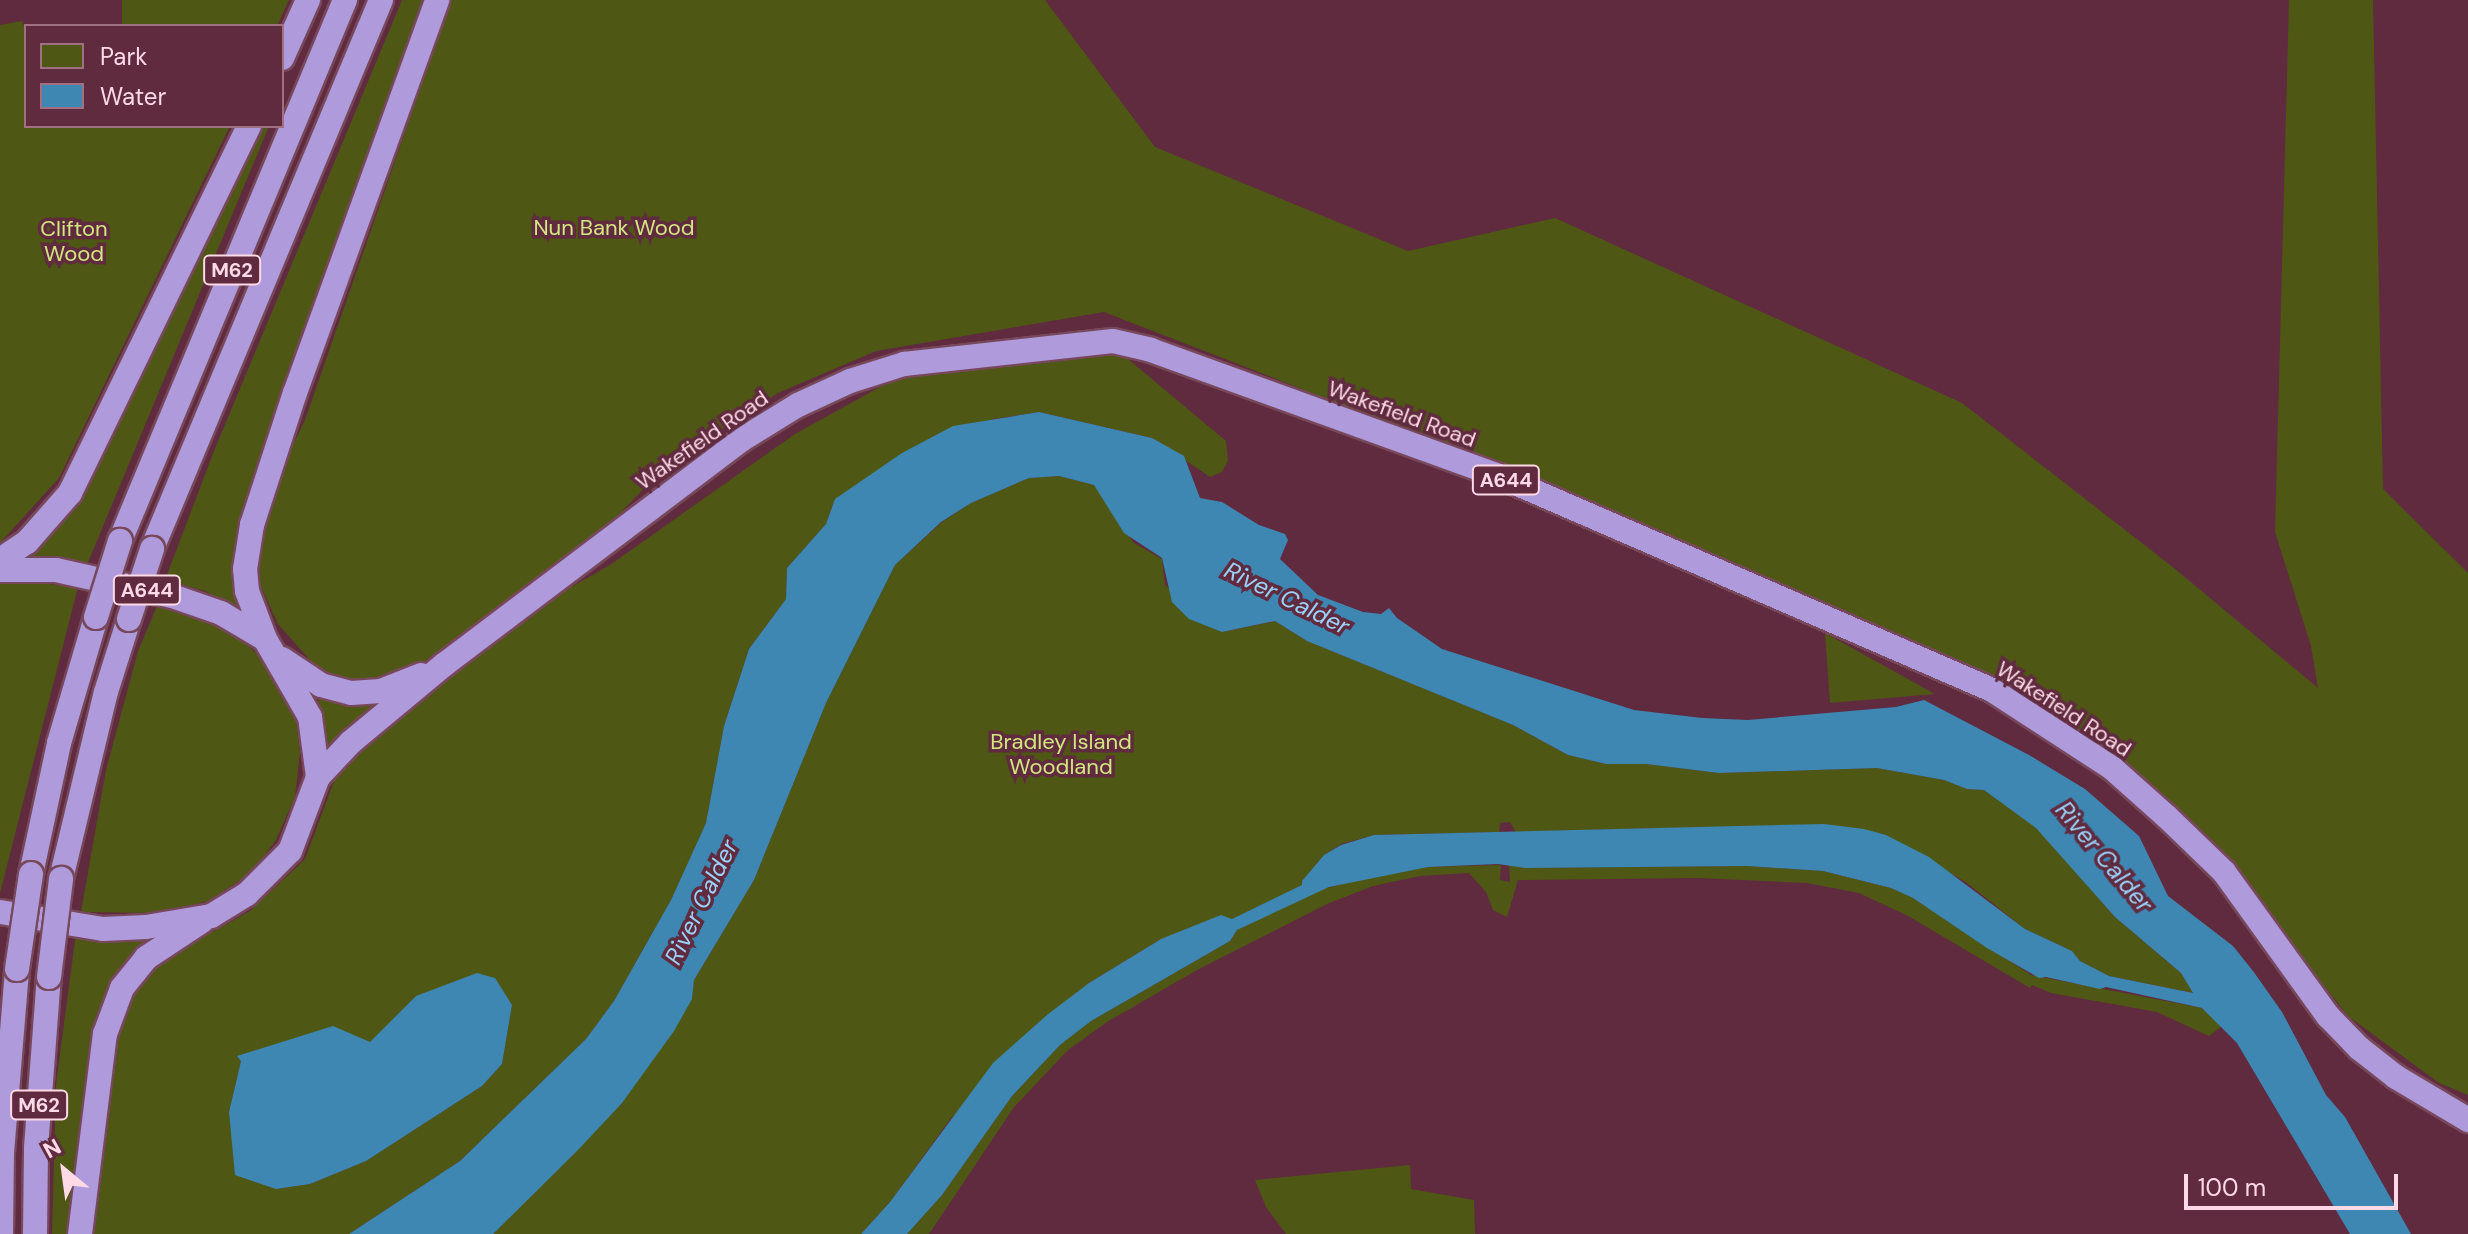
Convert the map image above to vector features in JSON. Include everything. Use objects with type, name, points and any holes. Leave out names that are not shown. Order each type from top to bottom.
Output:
[{"type":"highway","points":[[284,54],[308,0]]},
{"type":"highway","name":"M62","points":[[1,1234],[2,1153],[17,969],[31,874],[59,743],[120,541],[345,0]]},
{"type":"highway","name":"M62","points":[[35,1234],[36,1148],[49,977],[61,879],[106,692],[152,549],[381,0]]},
{"type":"highway","points":[[271,648],[247,591],[245,569],[252,525],[295,393],[437,0]]},
{"type":"highway","points":[[0,560],[27,542],[70,493],[248,128]]},
{"type":"highway","name":"Wakefield Road","points":[[318,777],[351,742],[445,664],[741,440],[823,392],[904,364],[1113,341],[1151,350],[1499,476],[1992,690],[2112,768],[2167,817],[2224,872],[2328,1016],[2359,1048],[2396,1077],[2468,1120]]},
{"type":"highway","name":"A644","points":[[0,570],[56,570],[172,596],[221,613],[271,648],[310,717],[318,777],[290,851],[247,894],[211,916],[146,927],[103,929],[0,912]]},
{"type":"highway","name":"Wakefield Road","points":[[271,648],[321,685],[351,693],[381,691],[445,664]]},
{"type":"highway","points":[[80,1234],[105,1034],[122,988],[146,958],[211,916]]},
{"type":"green space","points":[[122,0],[289,0],[278,24],[122,24]]},
{"type":"green space","points":[[402,0],[428,0],[287,391],[244,613],[205,591],[165,580],[214,451]]},
{"type":"green space","name":"Nun Bank Wood","points":[[451,0],[1045,0],[1155,147],[1408,251],[1555,218],[1962,403],[2174,568],[2318,688],[2311,646],[2275,532],[2289,0],[2373,0],[2383,489],[2468,573],[2468,1095],[2439,1083],[2348,1016],[2223,857],[1978,676],[1292,385],[1104,312],[876,351],[778,393],[668,464],[585,549],[523,588],[422,663],[373,679],[346,679],[317,668],[278,624],[258,586],[255,568],[259,528],[276,479],[305,420]]},
{"type":"green space","name":"Clifton Wood","points":[[22,21],[24,26],[24,128],[229,128],[59,478],[0,543],[0,25]]},
{"type":"green space","points":[[258,128],[268,128],[87,565],[21,556]]},
{"type":"green space","points":[[1101,351],[1122,354],[1226,441],[1228,461],[1222,472],[1210,477],[1152,438],[1039,412],[993,419],[835,499],[826,524],[787,568],[786,599],[749,649],[724,726],[706,823],[671,900],[614,1001],[586,1039],[460,1161],[349,1234],[94,1234],[111,1099],[109,1069],[133,995],[152,970],[171,955],[250,911],[305,859],[337,773],[360,746],[552,598],[610,565],[795,434],[889,382],[950,368]],"holes":[[[416,996],[512,1005],[502,1064],[482,1086],[366,1161],[310,1184],[276,1189],[229,1112],[241,1061],[370,1043]]]},
{"type":"green space","name":"Bradley Island Woodland","points":[[1059,476],[1094,485],[1134,543],[1162,559],[1165,585],[1223,632],[1275,621],[1307,641],[1513,725],[1568,755],[1606,764],[1646,764],[1719,773],[1877,768],[1944,780],[1967,789],[1984,790],[2036,827],[2115,917],[2181,973],[2193,993],[2109,976],[2080,961],[2072,951],[2025,929],[1967,883],[1886,835],[1660,828],[1516,832],[1510,822],[1500,823],[1499,832],[1374,835],[1341,844],[1324,855],[1302,881],[1303,885],[1232,919],[1161,939],[1089,983],[951,1118],[890,1202],[861,1234],[493,1234],[622,1103],[692,999],[694,980],[754,880],[826,703],[895,565],[942,522],[971,503],[1029,478]]},
{"type":"green space","points":[[0,582],[78,587],[0,893]]},
{"type":"green space","points":[[160,599],[227,625],[262,659],[276,679],[296,720],[300,753],[295,797],[276,840],[260,862],[245,877],[208,901],[160,913],[81,912],[106,770],[138,651]]},
{"type":"green space","points":[[1825,633],[1935,694],[1830,703]]},
{"type":"green space","points":[[317,694],[385,702],[329,749]]},
{"type":"green space","points":[[1501,865],[1500,880],[1510,882],[1509,865],[1525,868],[1747,866],[1823,871],[1891,888],[1913,898],[2031,975],[2202,1008],[2222,1026],[2209,1036],[2157,1012],[2051,993],[2032,985],[2030,988],[1908,916],[1859,893],[1807,883],[1699,878],[1518,880],[1507,917],[1493,910],[1486,892],[1469,873],[1420,876],[1373,886],[1327,904],[1197,970],[1107,1022],[1068,1050],[1014,1107],[929,1234],[907,1234],[942,1195],[1012,1096],[1060,1045],[1091,1021],[1230,941],[1237,930],[1319,890],[1386,873],[1428,867]]},
{"type":"green space","points":[[76,933],[157,936],[126,963],[105,999],[97,1028],[69,1234],[52,1234],[56,1084]]},
{"type":"green space","points":[[1410,1165],[1411,1189],[1474,1200],[1475,1234],[1286,1234],[1266,1207],[1255,1180]]},
{"type":"water","name":"River Calder","points":[[1039,412],[1152,438],[1184,456],[1200,498],[1222,502],[1259,525],[1285,534],[1288,540],[1280,559],[1318,595],[1363,612],[1381,614],[1389,608],[1397,618],[1442,649],[1634,710],[1702,718],[1748,720],[1896,707],[1924,700],[2029,755],[2085,789],[2139,836],[2168,896],[2233,946],[2253,971],[2282,1012],[2326,1095],[2345,1117],[2411,1234],[2350,1234],[2237,1043],[2202,1008],[2106,987],[2100,989],[2039,978],[1987,948],[1913,898],[1891,888],[1823,871],[1747,866],[1525,868],[1498,864],[1428,867],[1329,887],[1237,930],[1230,941],[1091,1021],[1060,1045],[1012,1096],[942,1195],[907,1234],[861,1234],[890,1202],[993,1063],[1047,1015],[1089,983],[1161,939],[1221,915],[1232,919],[1302,885],[1324,855],[1341,845],[1374,835],[1824,824],[1864,829],[1886,835],[1929,857],[2025,929],[2072,951],[2080,961],[2109,976],[2193,993],[2181,973],[2115,917],[2036,828],[1984,790],[1967,789],[1944,780],[1877,768],[1719,773],[1646,764],[1606,764],[1568,755],[1513,725],[1307,641],[1275,621],[1222,632],[1189,619],[1172,602],[1162,558],[1124,533],[1094,485],[1059,476],[1029,478],[971,503],[941,522],[895,565],[826,703],[754,880],[694,980],[692,999],[674,1031],[622,1103],[578,1150],[493,1234],[349,1234],[460,1161],[586,1039],[614,1001],[671,900],[706,823],[724,726],[749,649],[786,599],[787,568],[826,524],[835,499],[902,453],[953,426]]},
{"type":"water","points":[[477,973],[495,978],[512,1005],[502,1064],[482,1086],[366,1161],[310,1184],[276,1189],[235,1175],[229,1112],[241,1061],[237,1056],[333,1026],[370,1042],[416,996]]}]
